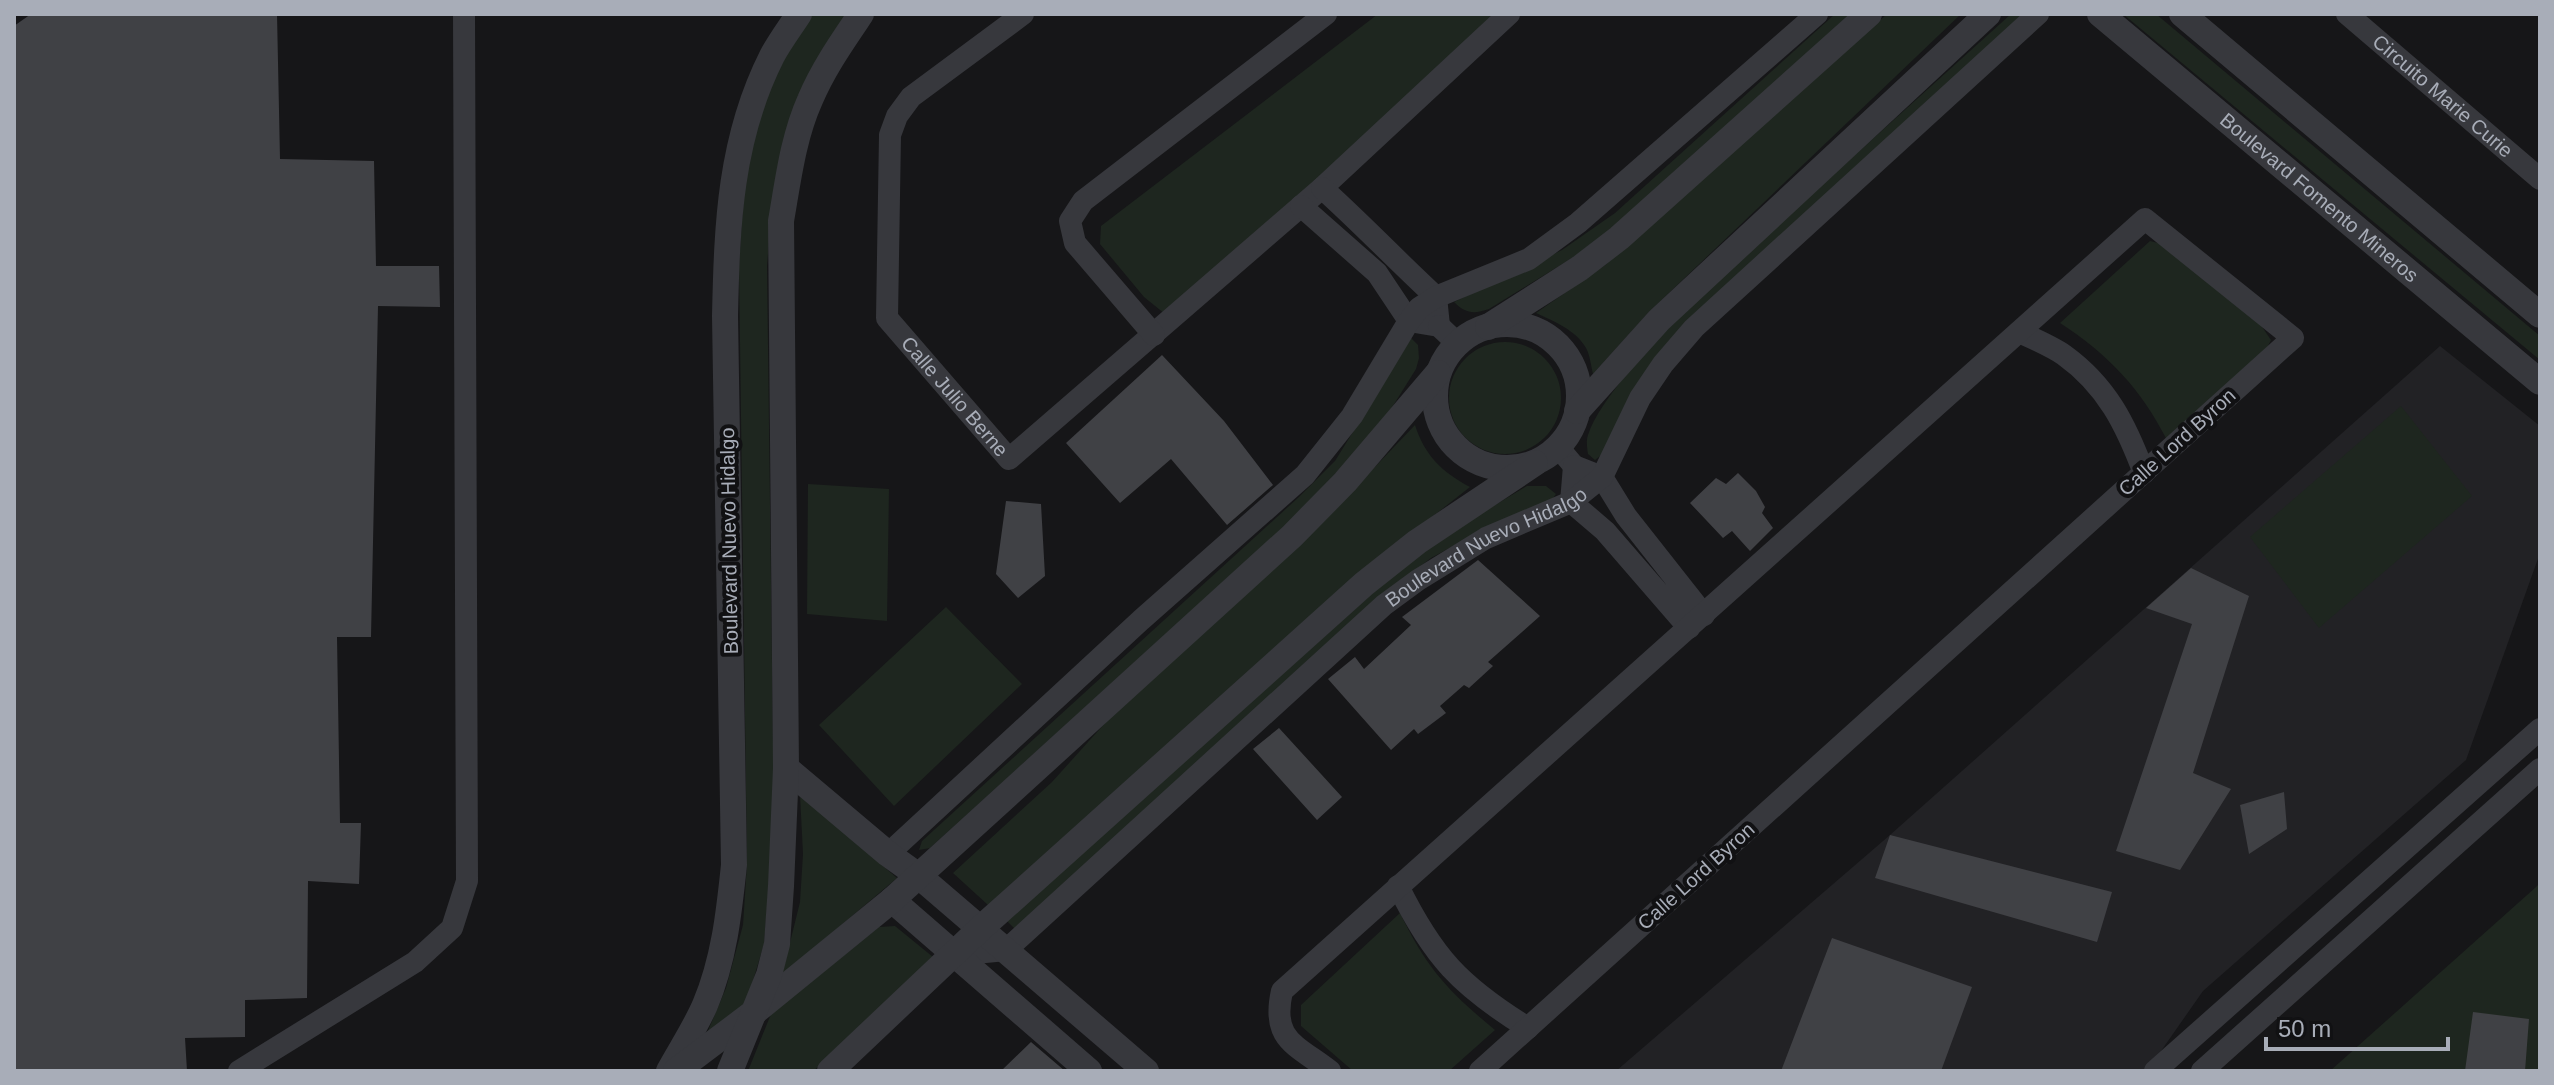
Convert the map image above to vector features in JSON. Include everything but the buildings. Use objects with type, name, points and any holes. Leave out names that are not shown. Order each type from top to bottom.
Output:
[{"type":"street","points":[[239,1071],[415,962],[452,928],[467,881],[464,14]]},
{"type":"street","name":"Boulevard Nuevo Hidalgo","points":[[669,1071],[705,1006],[721,959],[734,865],[725,316],[732,176],[752,105],[773,56],[799,14]]},
{"type":"street","points":[[730,1071],[757,1010],[777,944],[786,768],[781,221],[791,161],[809,102],[831,57],[861,14]]},
{"type":"street","name":"Calle Julio Berne","points":[[1023,14],[911,97],[897,116],[890,135],[887,318],[1009,459],[1322,188],[1509,14]]},
{"type":"street","points":[[1154,335],[1075,243],[1070,221],[1083,201],[1326,14]]},
{"type":"street","points":[[888,854],[1141,620],[1305,475],[1352,416],[1419,308],[1436,297],[1529,259],[1578,223],[1817,14]]},
{"type":"street","points":[[1488,327],[1580,268],[1619,238],[1869,14]]},
{"type":"street","points":[[1577,411],[1659,320],[1988,14]]},
{"type":"street","name":"Boulevard Nuevo Hidalgo","points":[[1006,950],[1384,605],[1486,538],[1571,502],[1602,477],[1640,398],[1663,364],[1694,328],[2038,14]]},
{"type":"street","name":"Boulevard Fomento Mineros","points":[[2100,14],[2540,382]]},
{"type":"street","points":[[2182,14],[2540,315]]},
{"type":"street","name":"Circuito Marie Curie","points":[[2347,14],[2540,179]]},
{"type":"street","points":[[1322,188],[1381,242],[1386,265],[1409,321],[1448,335],[1501,324],[1527,327],[1540,332],[1561,349],[1575,372],[1578,385],[1577,411],[1566,457],[1571,502],[1605,531],[1696,622]]},
{"type":"street","points":[[1301,206],[1436,297],[1448,335],[1435,386],[1436,414],[1448,439],[1457,449],[1494,467],[1522,467],[1566,457],[1602,477],[1696,622]]},
{"type":"street","name":"Calle Lord Byron","points":[[1330,1071],[1282,1034],[1277,1013],[1282,991],[2145,219],[2293,338],[1480,1071]]},
{"type":"street","points":[[2019,332],[2064,355],[2100,387],[2127,427],[2144,473]]},
{"type":"street","points":[[676,1071],[757,1010],[920,877],[1292,536],[1345,482],[1438,373]]},
{"type":"street","name":"Boulevard Nuevo Hidalgo","points":[[830,1071],[980,929],[1364,584],[1417,542],[1535,463]]},
{"type":"street","points":[[1605,531],[1626,516]]},
{"type":"street","points":[[2155,1071],[2540,729]]},
{"type":"street","points":[[786,768],[920,877],[1146,1071]]},
{"type":"street","points":[[2202,1071],[2540,769]]},
{"type":"street","points":[[1398,886],[1420,930],[1450,969],[1486,1002],[1528,1028]]},
{"type":"street","points":[[892,900],[1089,1071]]},
{"type":"street","points":[[954,955],[1006,950]]},
{"type":"shaded area","points":[[812,14],[849,14],[772,205],[767,266],[774,823],[764,944],[746,1004],[702,1045],[726,988],[743,925],[747,864],[739,267],[745,185],[758,121],[770,89],[785,57]]},
{"type":"shaded area","points":[[1378,14],[1504,14],[1170,318],[1144,297],[1100,244],[1101,226]]},
{"type":"shaded area","points":[[1835,14],[1850,14],[1624,219],[1577,255],[1489,309],[1470,312],[1454,302],[1562,250],[1615,213]]},
{"type":"shaded area","points":[[1887,14],[1961,14],[1649,312],[1593,374],[1582,342],[1564,327],[1536,313],[1605,265]]},
{"type":"shaded area","points":[[2011,14],[2023,14],[1689,321],[1604,453],[1595,460],[1588,454],[1588,435],[1603,405],[1679,314]]},
{"type":"shaded area","points":[[2123,14],[2156,14],[2540,336],[2540,360]]},
{"type":"shaded area","points":[[2150,241],[2162,244],[2258,321],[2271,340],[2265,352],[2167,440],[2122,374],[2060,323]]},
{"type":"shaded area","points":[[1411,338],[1418,345],[1416,369],[1386,417],[1307,506],[930,848],[919,850],[922,841],[1335,461]]},
{"type":"shaded area","points":[[1505,342],[1526,347],[1544,359],[1556,377],[1561,398],[1556,419],[1544,437],[1526,449],[1505,454],[1484,449],[1466,437],[1454,419],[1449,398],[1454,377],[1466,359],[1484,347]]},
{"type":"shaded area","points":[[2440,346],[2540,426],[2540,553],[2466,760],[2203,991],[2147,1071],[1616,1071],[1890,835]]},
{"type":"shaded area","points":[[2401,406],[2472,496],[2319,628],[2250,537]]},
{"type":"shaded area","points":[[1415,425],[1424,446],[1436,462],[1470,487],[1356,577],[988,905],[953,873],[1052,782],[1116,711],[1307,538]]},
{"type":"shaded area","points":[[808,484],[889,489],[887,621],[807,614]]},
{"type":"shaded area","points":[[1527,486],[1546,486],[1556,494],[1551,501],[1490,526],[1431,558],[1384,594],[1015,929],[1007,921],[1423,548]]},
{"type":"shaded area","points":[[946,607],[1022,684],[894,806],[819,725]]},
{"type":"shaded area","points":[[800,795],[897,878],[782,975],[800,902],[803,854]]},
{"type":"shaded area","points":[[2540,883],[2540,1071],[2330,1071],[2536,887]]},
{"type":"shaded area","points":[[1400,913],[1440,978],[1495,1030],[1449,1071],[1353,1071],[1301,1026],[1301,1005]]},
{"type":"shaded area","points":[[895,926],[933,957],[923,982],[813,1071],[748,1071],[771,1014],[879,927]]}]
